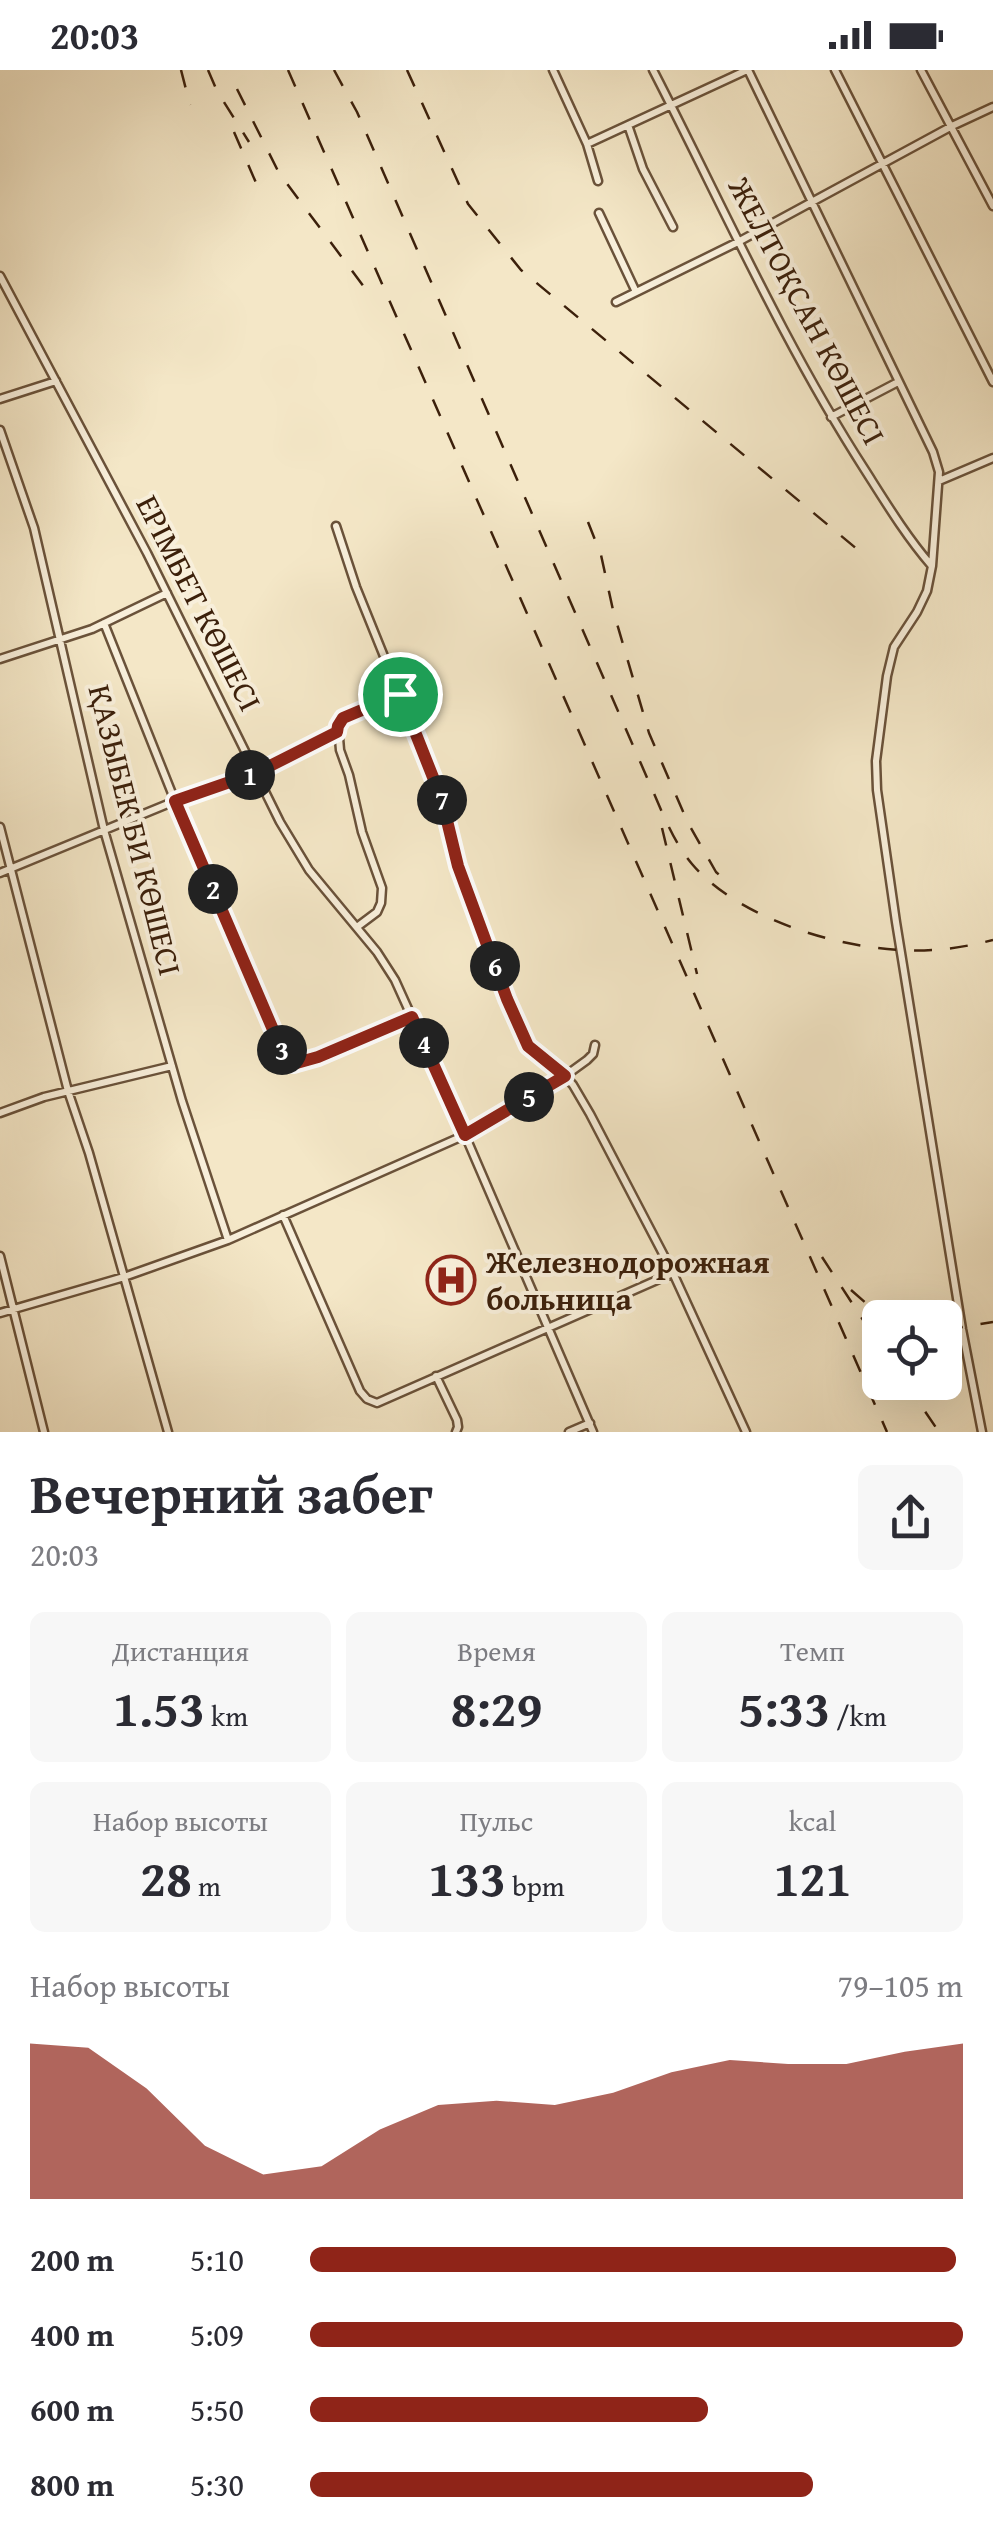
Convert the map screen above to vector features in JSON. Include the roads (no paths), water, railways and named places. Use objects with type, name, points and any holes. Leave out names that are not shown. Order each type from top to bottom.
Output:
[{"type":"street","points":[[553,70],[587,144],[598,182]]},
{"type":"street","name":"ЖЕЛТОҚСАН КӨШЕСІ","points":[[653,70],[830,417],[913,544],[932,566]]},
{"type":"street","points":[[587,144],[747,70],[933,452],[939,472],[932,566],[927,591],[894,646],[876,761],[877,790],[982,1432]]},
{"type":"street","points":[[835,70],[993,382]]},
{"type":"street","points":[[921,70],[993,206]]},
{"type":"street","points":[[616,302],[993,107]]},
{"type":"street","points":[[628,126],[643,169],[673,227]]},
{"type":"street","points":[[599,212],[636,292]]},
{"type":"street","name":"ЕРІМБЕТ КӨШЕСІ","points":[[0,276],[167,593],[280,822],[309,870],[378,952],[412,1017],[592,1428]]},
{"type":"street","points":[[0,400],[56,380]]},
{"type":"street","points":[[830,417],[898,382]]},
{"type":"street","name":"ҚАЗЫБЕК БИ КӨШЕСІ","points":[[0,430],[34,528],[104,830],[172,1066],[228,1240]]},
{"type":"street","points":[[938,481],[993,458]]},
{"type":"street","points":[[336,526],[356,587],[442,800],[458,866],[528,1046],[565,1076],[590,1114],[673,1272],[746,1432]]},
{"type":"street","points":[[0,659],[61,640],[167,593]]},
{"type":"street","points":[[104,623],[286,1060],[299,1063],[412,1017]]},
{"type":"street","points":[[357,927],[377,912],[382,888],[362,832],[340,750],[338,726],[343,718],[400,694]]},
{"type":"street","points":[[0,873],[175,801],[256,773],[337,732]]},
{"type":"street","points":[[0,828],[68,1091],[168,1432]]},
{"type":"street","points":[[0,1313],[124,1278],[228,1240],[465,1135],[565,1076],[592,1054],[596,1045]]},
{"type":"street","points":[[0,1113],[68,1091],[172,1066]]},
{"type":"street","points":[[283,1215],[360,1391],[377,1403],[673,1272]]},
{"type":"street","points":[[0,1256],[44,1432]]},
{"type":"street","points":[[436,1376],[457,1420],[456,1432]]},
{"type":"street","points":[[569,1432],[592,1428]]},
{"type":"railway","points":[[181,70],[190,105]]},
{"type":"railway","points":[[208,70],[249,142]]},
{"type":"railway","points":[[288,70],[887,1432]]},
{"type":"railway","points":[[334,70],[357,112],[660,808],[692,864],[740,903],[836,941],[932,950],[993,940]]},
{"type":"railway","points":[[407,70],[468,204],[521,270],[863,554]]},
{"type":"railway","points":[[237,89],[279,173],[373,299]]},
{"type":"railway","points":[[234,132],[260,192]]},
{"type":"railway","points":[[588,522],[601,555],[649,733],[688,823],[716,872],[725,880]]},
{"type":"railway","points":[[662,828],[697,974]]},
{"type":"railway","points":[[822,1257],[862,1318]]},
{"type":"railway","points":[[851,1290],[862,1300]]},
{"type":"railway","points":[[962,1327],[993,1322]]},
{"type":"railway","points":[[917,1400],[939,1432]]},
{"type":"place","name":"Железнодорожная больница","points":[[451,1280]]}]
